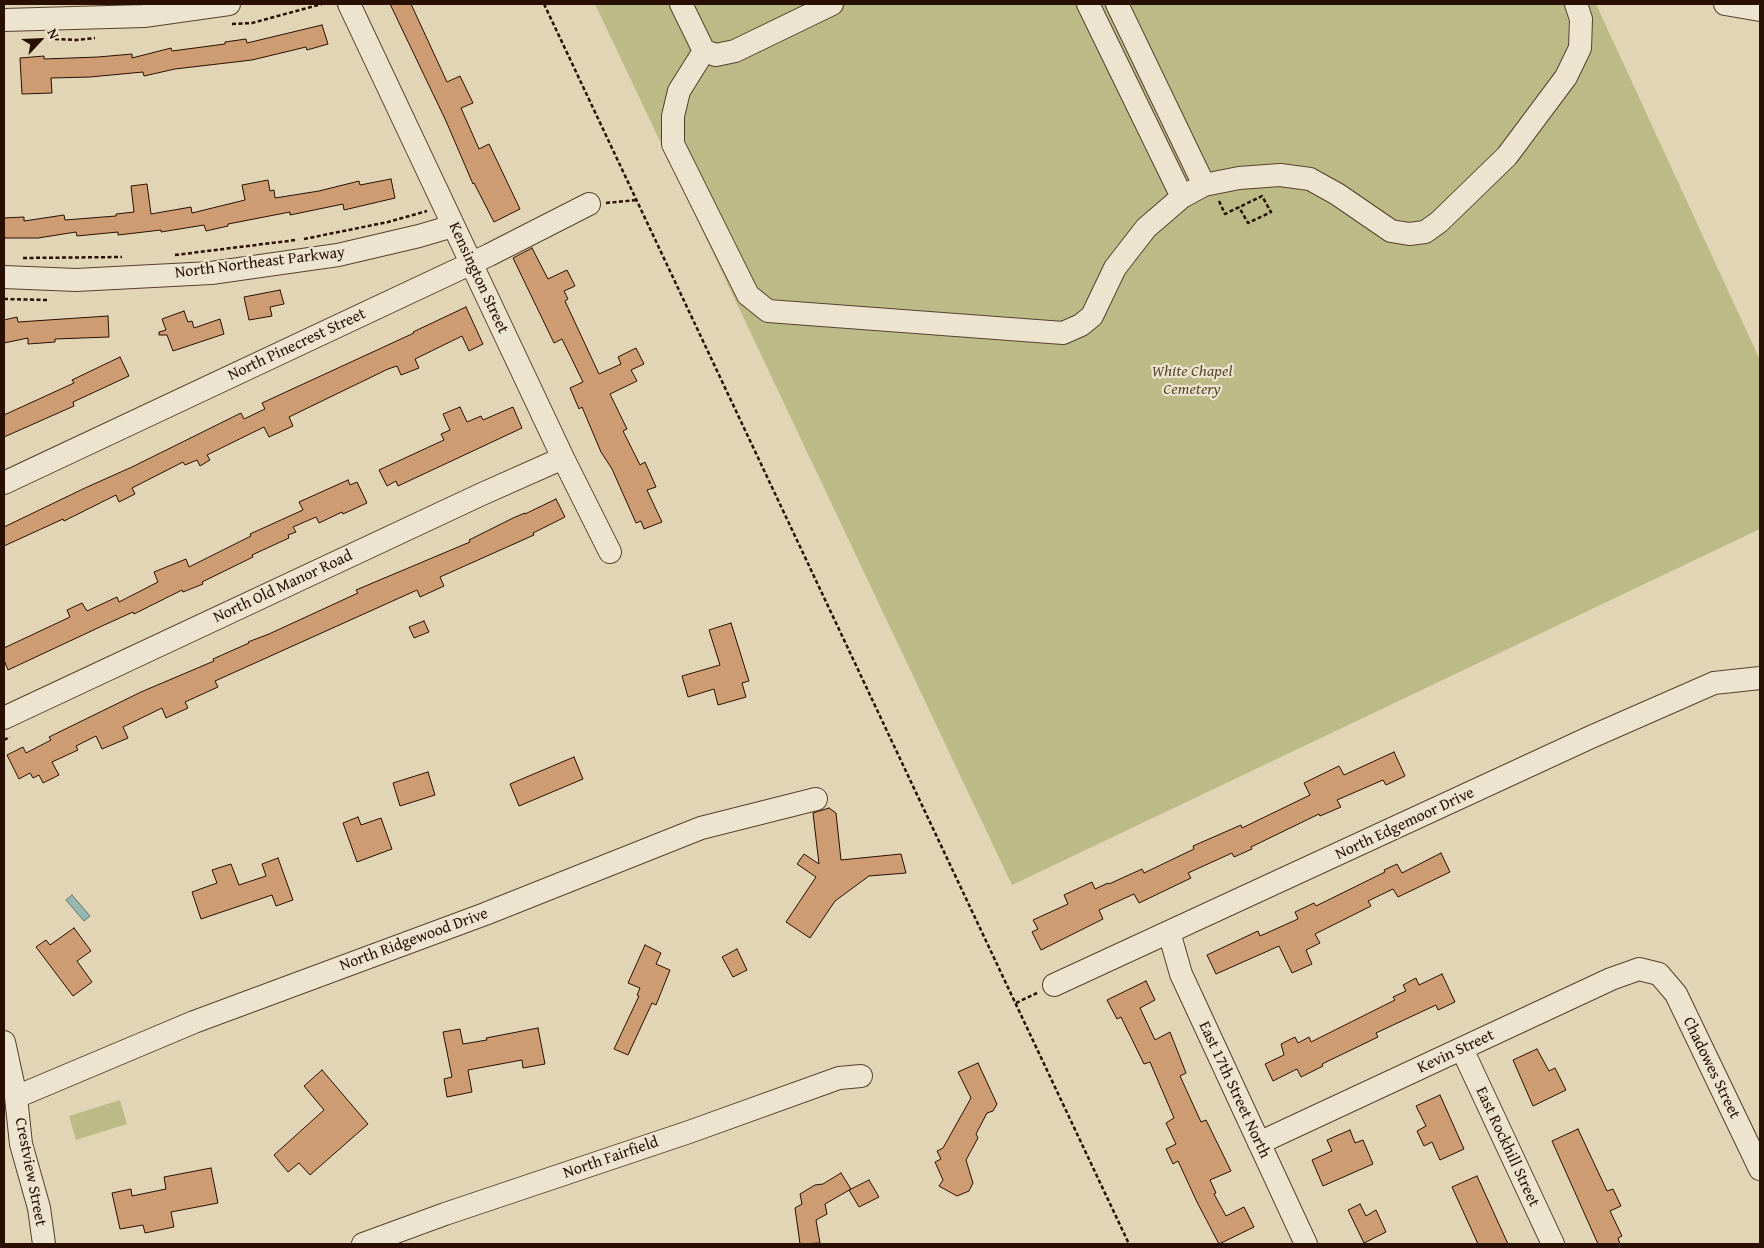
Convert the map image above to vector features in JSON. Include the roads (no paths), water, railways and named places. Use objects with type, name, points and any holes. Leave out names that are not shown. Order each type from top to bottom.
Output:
[{"type":"street","points":[[4,20],[144,16],[229,4]]},
{"type":"street","name":"Kensington Street","points":[[349,4],[470,263],[610,552]]},
{"type":"street","points":[[681,4],[704,51],[716,55],[735,51],[832,4]]},
{"type":"street","points":[[1088,4],[1182,197]]},
{"type":"street","points":[[1117,4],[1207,185]]},
{"type":"street","points":[[704,51],[679,91],[673,116],[673,144],[748,295],[768,310],[1063,333],[1081,325],[1092,316],[1115,268],[1146,228],[1182,197],[1207,185],[1239,178],[1280,175],[1310,180],[1337,194],[1391,230],[1408,234],[1425,232],[1440,222],[1506,156],[1566,77],[1580,48],[1581,19],[1576,4]]},
{"type":"street","points":[[1725,4],[1760,10]]},
{"type":"street","name":"North Pinecrest Street","points":[[4,483],[470,263],[589,204]]},
{"type":"street","name":"North Northeast Parkway","points":[[9,268],[76,280],[211,273],[338,254],[419,236],[453,226]]},
{"type":"street","name":"North Old Manor Road","points":[[4,718],[473,498],[563,458]]},
{"type":"street","name":"North Edgemoor Drive","points":[[1054,985],[1592,737],[1714,683],[1760,678]]},
{"type":"street","name":"North Ridgewood Drive","points":[[16,1097],[194,1022],[485,914],[701,828],[816,799]]},
{"type":"street","name":"East 17th Street North","points":[[1169,932],[1181,974],[1306,1244]]},
{"type":"street","name":"Kevin Street","points":[[1260,1144],[1611,979],[1640,969],[1655,972]]},
{"type":"street","name":"Chadowes Street","points":[[1655,972],[1659,974],[1676,994],[1760,1169]]},
{"type":"street","name":"Crestview Street","points":[[4,1042],[16,1097],[22,1144],[39,1208],[44,1244]]},
{"type":"street","name":"East Rockhill Street","points":[[1462,1050],[1553,1244]]},
{"type":"street","name":"North Fairfield","points":[[363,1244],[445,1214],[689,1132],[839,1078],[861,1076]]},
{"type":"water","points":[[72,895],[90,916],[84,921],[66,900]]},
{"type":"park label","name":"White Chapel Cemetery","points":[[1192,381]]}]
